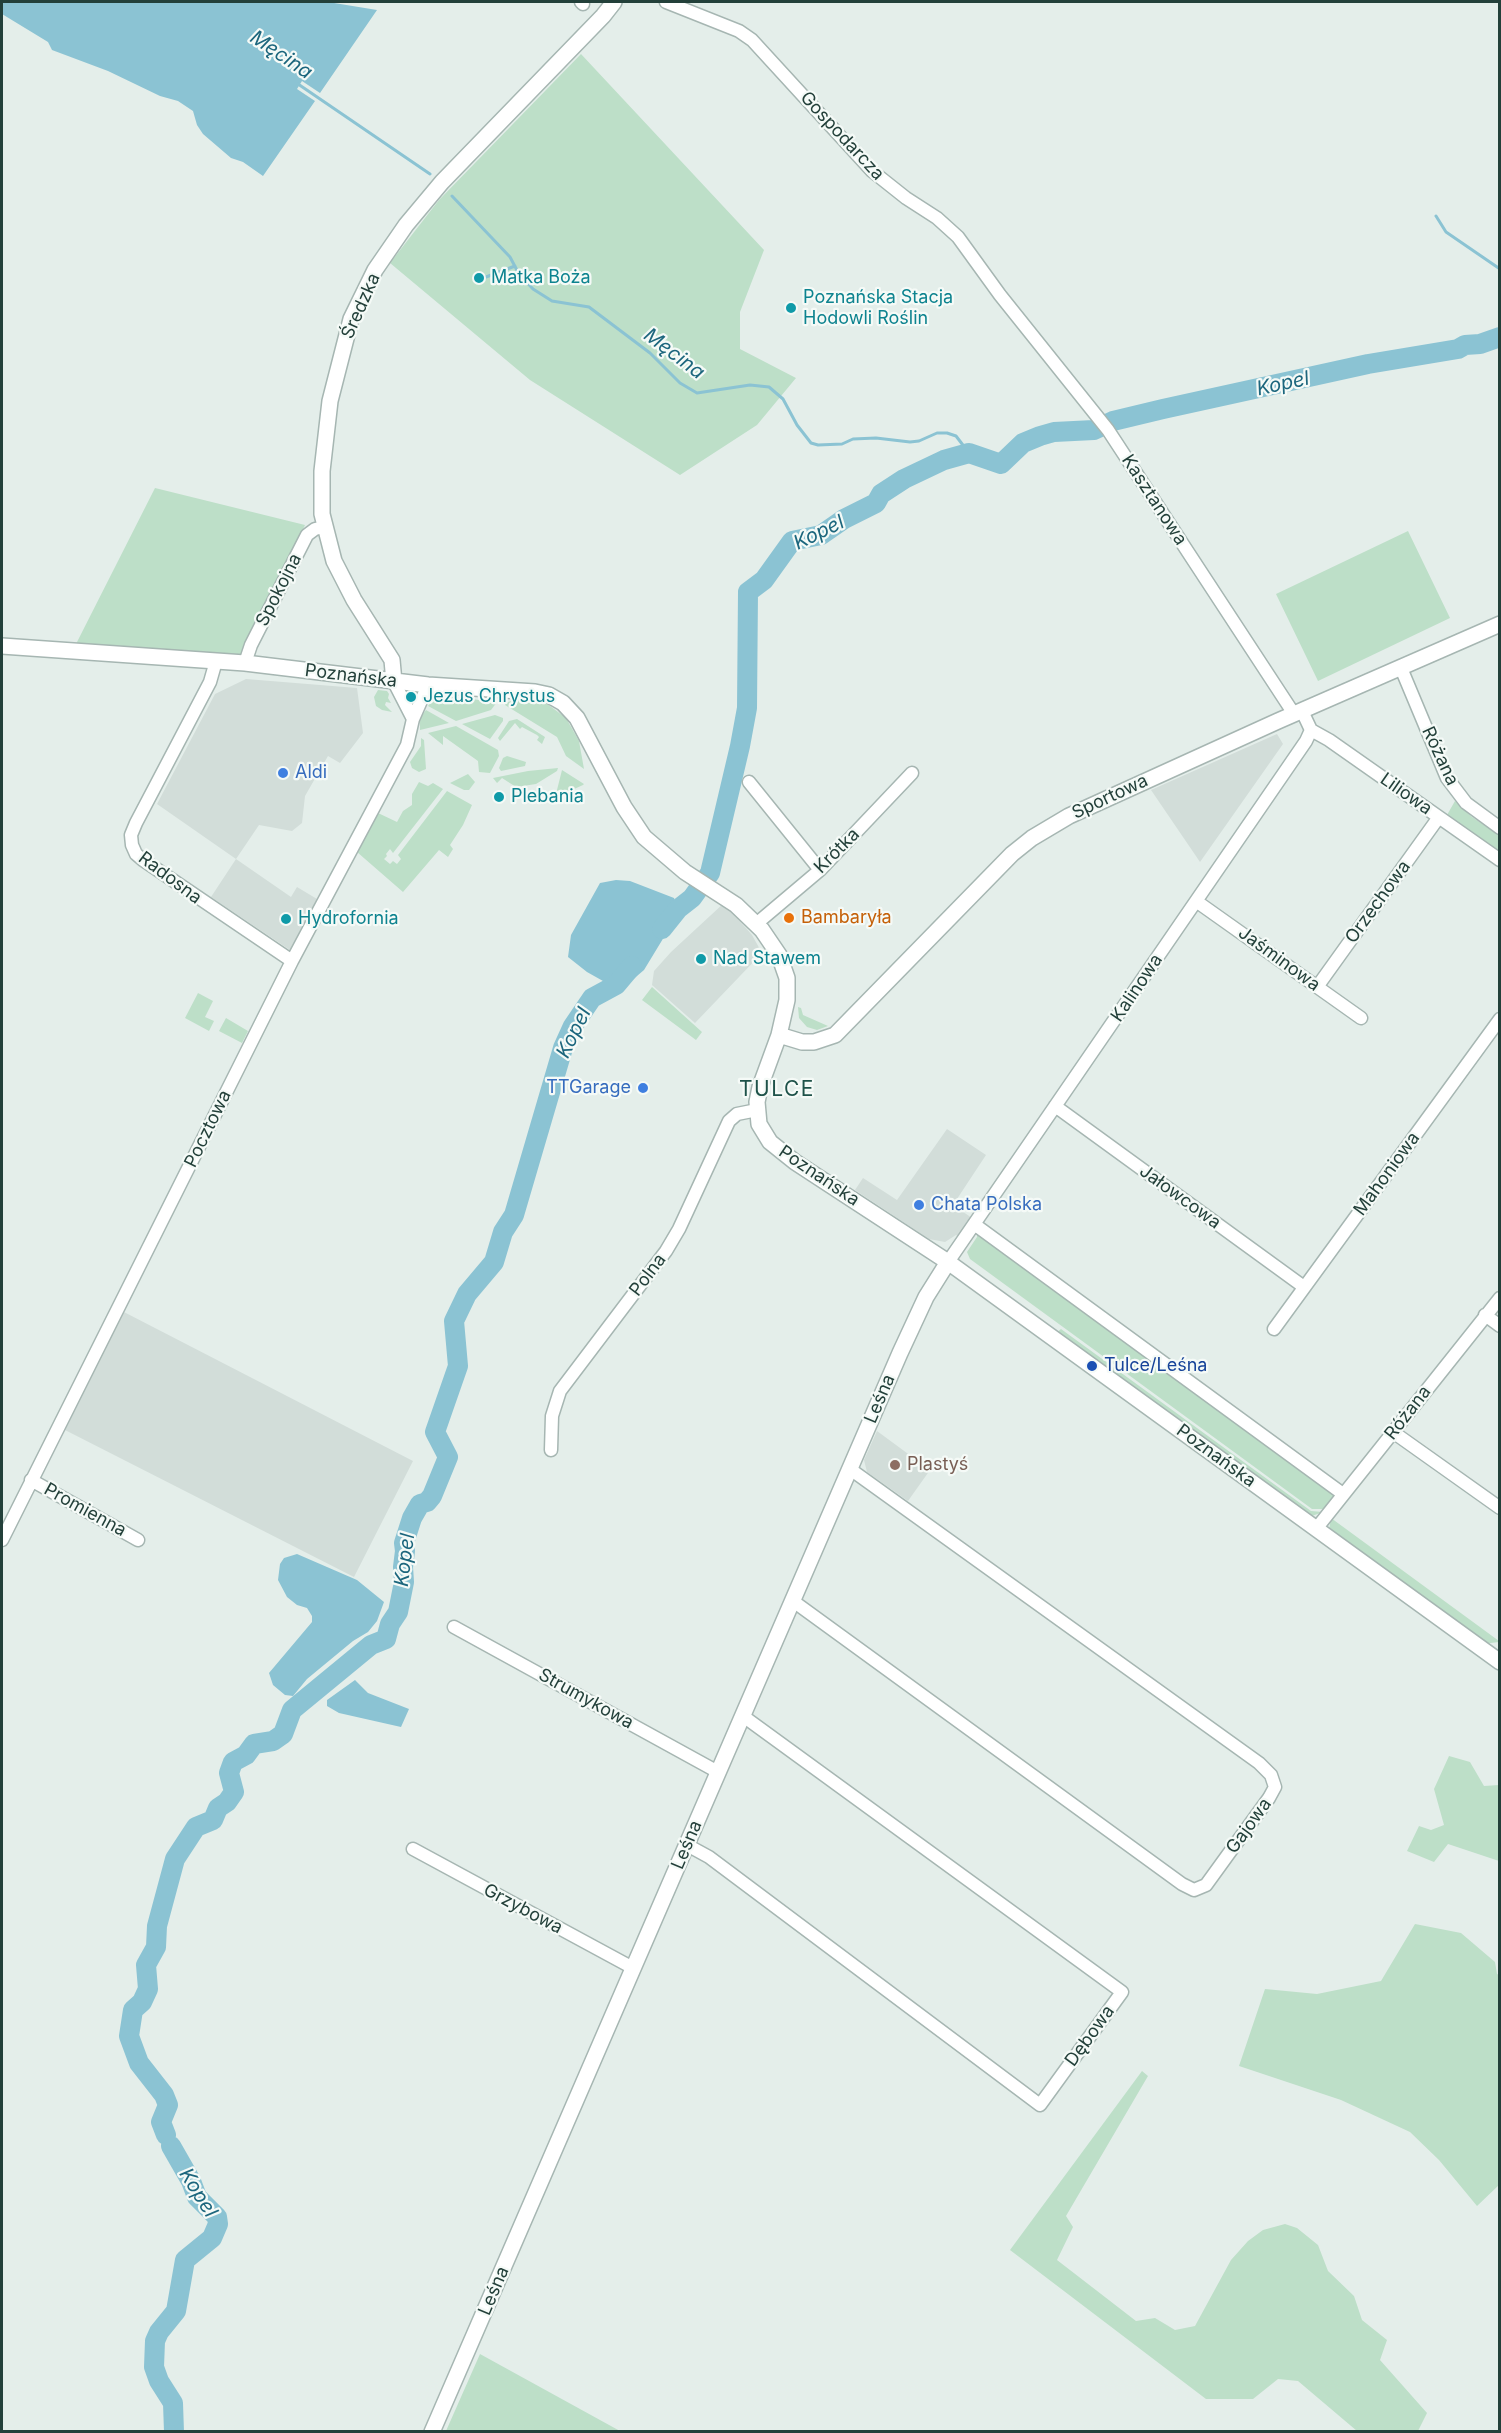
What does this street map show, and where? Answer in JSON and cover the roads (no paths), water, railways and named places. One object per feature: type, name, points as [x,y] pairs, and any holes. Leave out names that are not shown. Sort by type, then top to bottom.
[{"type":"street","name":"Średzka","points":[[394,682],[392,660],[342,578],[330,550],[324,527],[321,489],[330,401],[351,319],[372,276],[406,225],[442,182],[614,2]]},
{"type":"street","name":"Gospodarcza","points":[[666,2],[739,31],[752,40],[872,171],[906,198],[937,218],[958,237],[1000,295]]},
{"type":"street","name":"Kasztanowa","points":[[1000,295],[1108,430],[1298,712]]},
{"type":"street","name":"Spokojna","points":[[245,663],[251,645],[307,536],[315,529],[324,527]]},
{"type":"street","name":"Sportowa","points":[[779,1035],[802,1042],[814,1042],[835,1035],[981,884],[1032,838],[1069,816],[1298,712],[1500,624]]},
{"type":"street","name":"Poznańska","points":[[2,646],[245,663],[428,686],[535,692],[549,695],[563,703],[577,718],[624,807],[644,837],[668,859],[736,905],[776,948],[785,969],[787,1000],[779,1035],[760,1087],[756,1110],[762,1131],[770,1142],[781,1152],[948,1262],[1499,1660]]},
{"type":"street","name":"Radosna","points":[[216,661],[210,682],[136,823],[131,835],[132,845],[136,854],[143,861],[292,961]]},
{"type":"street","name":"Różana","points":[[1401,668],[1447,778],[1466,803],[1500,828]]},
{"type":"street","points":[[394,682],[413,719]]},
{"type":"street","name":"Pocztowa","points":[[2,1540],[292,961],[407,745],[413,719],[428,686]]},
{"type":"street","points":[[1298,712],[1311,730]]},
{"type":"street","name":"Liliowa","points":[[1311,730],[1329,740],[1500,860]]},
{"type":"street","name":"Kalinowa","points":[[948,1262],[1311,730]]},
{"type":"street","name":"Krótka","points":[[756,924],[820,870],[912,773]]},
{"type":"street","points":[[749,782],[820,870]]},
{"type":"street","name":"Orzechowa","points":[[1317,987],[1439,818]]},
{"type":"street","name":"Jaśminowa","points":[[1196,901],[1361,1018]]},
{"type":"street","name":"Mahoniowa","points":[[1274,1329],[1500,1019]]},
{"type":"street","name":"Jałowcowa","points":[[1055,1106],[1304,1287]]},
{"type":"street","name":"Polna","points":[[551,1450],[552,1416],[560,1391],[666,1251],[679,1229],[729,1121],[737,1114],[756,1110]]},
{"type":"street","points":[[974,1224],[1343,1494]]},
{"type":"street","name":"Leśna","points":[[432,2432],[850,1469],[926,1297],[948,1262]]},
{"type":"street","name":"Różana","points":[[1316,1529],[1500,1298]]},
{"type":"street","points":[[1485,1315],[1500,1326]]},
{"type":"street","points":[[1393,1432],[1500,1508]]},
{"type":"street","name":"Gajowa","points":[[793,1601],[1182,1884],[1194,1890],[1206,1885],[1275,1787],[1270,1775],[1259,1763],[850,1469]]},
{"type":"street","name":"Promienna","points":[[31,1480],[138,1540]]},
{"type":"street","name":"Strumykowa","points":[[454,1627],[718,1772]]},
{"type":"street","name":"Dębowa","points":[[687,1845],[709,1857],[1040,2105],[1122,1992],[743,1716]]},
{"type":"street","name":"Grzybowa","points":[[414,1849],[633,1968]]},
{"type":"water","points":[[2,2],[328,2],[377,10],[320,93],[302,81],[297,89],[315,101],[263,176],[243,162],[231,158],[203,134],[197,125],[193,111],[178,101],[160,96],[108,71],[52,50],[48,42],[2,14]]},
{"type":"water","points":[[616,880],[630,881],[674,898],[678,909],[678,914],[644,970],[624,987],[603,981],[568,957],[571,935],[600,883]]},
{"type":"water","points":[[297,1554],[357,1580],[384,1602],[377,1621],[368,1632],[353,1641],[307,1679],[293,1696],[285,1695],[273,1685],[269,1673],[312,1622],[312,1616],[307,1608],[297,1605],[287,1597],[278,1580],[280,1564],[284,1558]]},
{"type":"water","points":[[355,1680],[368,1693],[409,1709],[401,1727],[339,1713],[327,1706],[327,1700]]},
{"type":"waterway","name":"Męcina","points":[[298,84],[430,174]]},
{"type":"waterway","name":"Męcina","points":[[452,196],[510,257],[519,274],[533,289],[552,301],[589,307],[650,353],[680,383],[697,393],[750,385],[769,387],[783,399],[797,425],[811,443],[818,445],[842,444],[853,439],[876,438],[910,442],[919,441],[937,433],[947,433],[956,436],[969,453]]},
{"type":"waterway","points":[[1436,216],[1446,232],[1500,269]]},
{"type":"waterway","points":[[486,277],[515,266]]},
{"type":"waterway","name":"Kopel","points":[[662,929],[678,909],[692,898],[710,873],[747,708],[748,592],[764,580],[792,541],[821,535],[844,519],[876,503],[881,494],[904,479],[944,460],[969,453],[1001,464],[1023,443],[1054,432],[1094,430],[1113,421],[1163,409],[1368,364],[1458,349],[1465,345],[1480,344],[1500,337]]},
{"type":"waterway","name":"Kopel","points":[[166,2135],[161,2122],[168,2105],[164,2095],[139,2063],[129,2036],[133,2010],[142,2002],[148,1989],[146,1965],[156,1947],[157,1926],[175,1859],[196,1827],[213,1820],[218,1808],[227,1802],[234,1792],[229,1773],[233,1762],[246,1755],[254,1744],[273,1741],[283,1734],[292,1710],[371,1645],[386,1639],[390,1624],[398,1612],[404,1582],[404,1543],[412,1518],[420,1504],[427,1502],[432,1496],[448,1457],[435,1432],[458,1366],[454,1321],[467,1294],[494,1262],[503,1232],[514,1215],[563,1048],[573,1026],[592,998],[616,985],[632,966]]},
{"type":"waterway","name":"Kopel","points":[[171,2146],[191,2181],[197,2197],[217,2217],[218,2224],[212,2238],[185,2260],[176,2311],[159,2332],[155,2341],[154,2367],[159,2381],[173,2403],[174,2432]]},
{"type":"place","name":"Matka Boża","points":[[479,278]]},
{"type":"place","name":"Poznańska Stacja Hodowli Roślin","points":[[791,308]]},
{"type":"place","name":"Jezus Chrystus","points":[[411,697]]},
{"type":"place","name":"Aldi","points":[[283,773]]},
{"type":"place","name":"Plebania","points":[[499,797]]},
{"type":"place","name":"Bambaryła","points":[[789,918]]},
{"type":"place","name":"Hydrofornia","points":[[286,919]]},
{"type":"place","name":"Nad Stawem","points":[[701,959]]},
{"type":"place","name":"TTGarage","points":[[643,1088]]},
{"type":"place","name":"Chata Polska","points":[[919,1205]]},
{"type":"place","name":"Tulce/Leśna","points":[[1092,1366]]},
{"type":"place","name":"Plastyś","points":[[895,1465]]},
{"type":"district","name":"TULCE","points":[[777,1090]]}]
